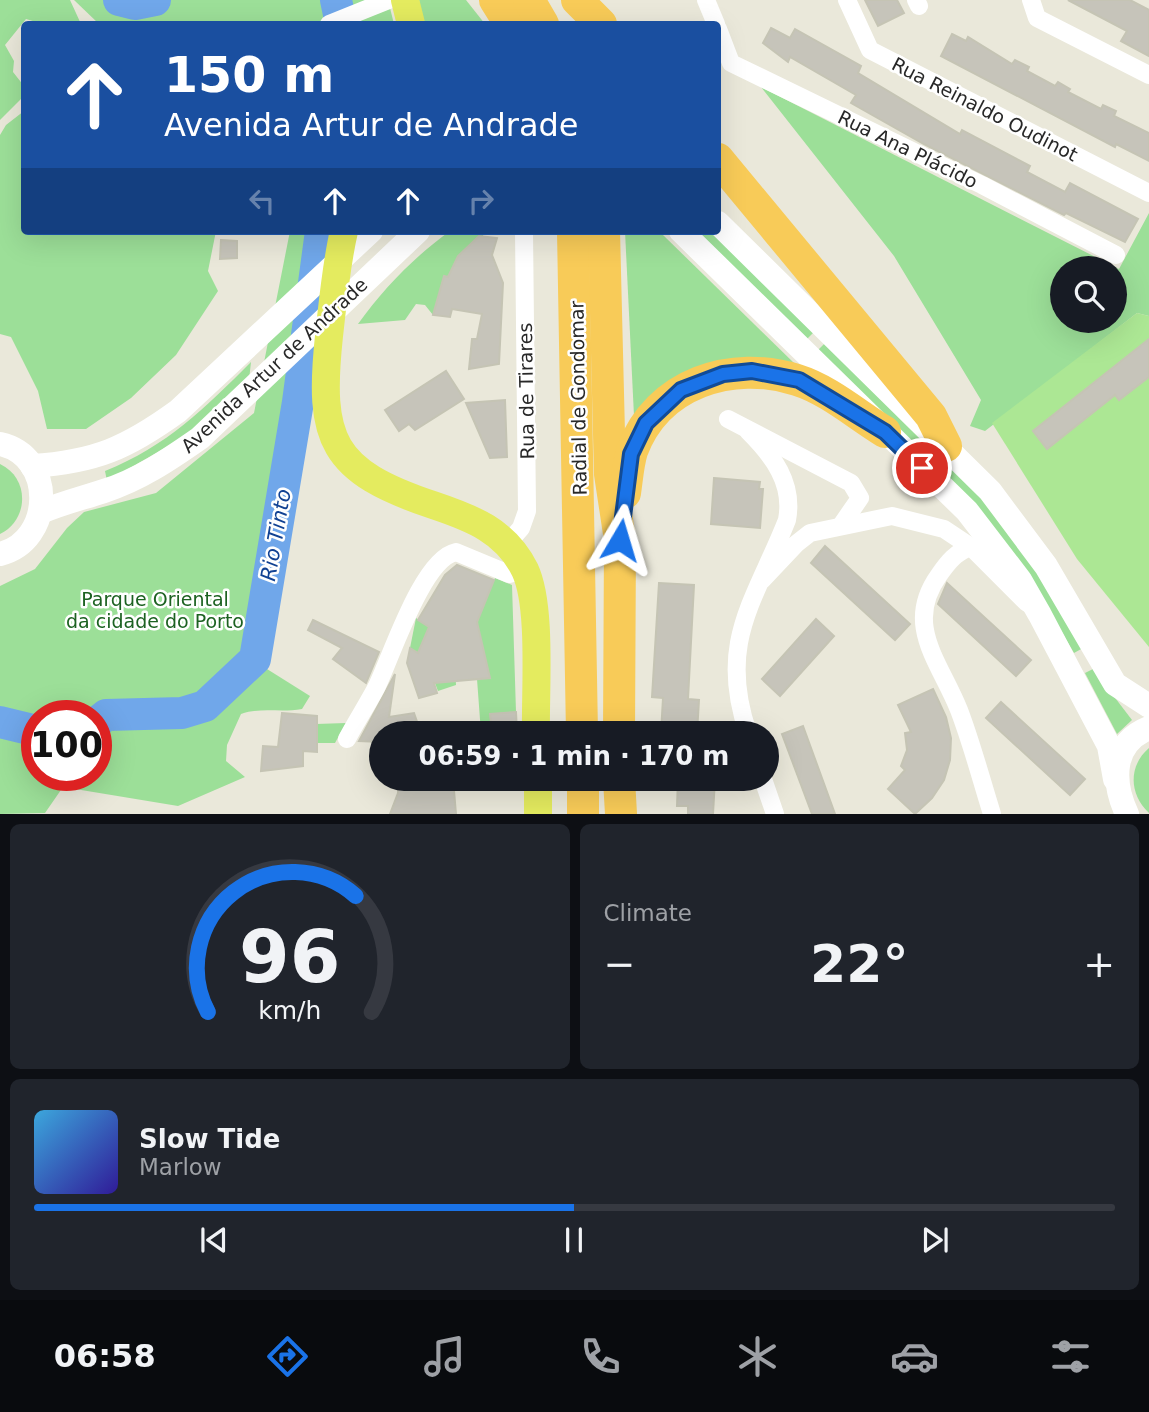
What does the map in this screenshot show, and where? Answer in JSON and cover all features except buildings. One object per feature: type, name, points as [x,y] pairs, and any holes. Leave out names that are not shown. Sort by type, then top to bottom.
[{"type":"highway","points":[[495,0],[508,21]]},
{"type":"highway","points":[[528,0],[541,21]]},
{"type":"highway","points":[[577,0],[598,21]]},
{"type":"highway","points":[[721,163],[931,416],[946,446]]},
{"type":"highway","name":"Radial de Gondomar","points":[[606,241],[610,474],[620,540],[619,721]]},
{"type":"highway","name":"Radial de Gondomar","points":[[574,243],[582,721]]},
{"type":"highway","points":[[620,540],[631,454],[637,439],[646,423],[670,400],[702,380],[723,374],[752,371],[799,380],[885,432]]},
{"type":"highway","points":[[583,791],[583,814]]},
{"type":"highway","points":[[620,791],[621,814]]},
{"type":"main road","points":[[405,0],[410,21]]},
{"type":"main road","points":[[721,226],[990,491],[1046,566],[1115,684],[1149,706]]},
{"type":"main road","points":[[343,235],[324,387],[332,431],[342,452],[372,481],[392,492],[474,519],[507,544],[525,570],[533,591],[536,721]]},
{"type":"main road","name":"Avenida Artur de Andrade","points":[[32,466],[94,458],[144,436],[178,411],[367,235]]},
{"type":"main road","name":"Avenida Artur de Andrade","points":[[41,512],[75,498],[104,491],[161,466],[200,438],[414,235]]},
{"type":"main road","points":[[685,235],[967,511],[1020,580],[1108,746],[1116,792],[1126,814]]},
{"type":"main road","points":[[0,444],[20,453],[32,466],[43,496],[41,512],[34,529],[23,543],[0,554]]},
{"type":"main road","points":[[1115,779],[1119,760],[1129,743],[1149,728]]},
{"type":"main road","points":[[538,791],[538,814]]},
{"type":"street","points":[[339,21],[361,14],[389,0]]},
{"type":"street","name":"Rua Ana Plácido","points":[[706,0],[715,21]]},
{"type":"street","name":"Rua Reinaldo Oudinot","points":[[847,0],[870,50],[1149,193]]},
{"type":"street","points":[[1031,0],[1037,18],[1149,75]]},
{"type":"street","name":"Rua Ana Plácido","points":[[721,37],[731,62],[982,185],[1116,255]]},
{"type":"street","name":"Rua de Tirares","points":[[507,544],[521,528],[527,511],[524,235]]},
{"type":"street","points":[[728,419],[851,483],[860,499],[842,524]]},
{"type":"street","points":[[744,721],[739,707],[736,668],[738,636],[787,520],[789,506],[783,476],[748,431]]},
{"type":"street","points":[[762,580],[803,537],[842,524],[892,516],[944,528],[971,547],[1040,615]]},
{"type":"street","points":[[971,547],[958,551],[940,573],[928,592],[922,614],[934,658],[958,709],[992,814]]},
{"type":"street","points":[[347,740],[375,690],[389,647],[412,603],[435,568],[451,553],[456,552],[509,574],[525,570]]},
{"type":"street","points":[[767,791],[775,814]]},
{"type":"green space","points":[[0,0],[70,0],[80,21],[26,19],[21,21],[21,25],[5,45],[14,61],[13,72],[21,82],[21,99],[0,120]]},
{"type":"green space","points":[[74,0],[388,0],[393,21],[96,21]]},
{"type":"green space","points":[[419,0],[466,0],[483,21],[422,21]]},
{"type":"green space","points":[[761,87],[1093,256],[1050,256],[1050,333],[1111,333],[985,431],[970,426],[981,400],[894,256]]},
{"type":"green space","points":[[21,113],[21,235],[215,235],[208,271],[218,291],[176,355],[131,398],[86,429],[47,429],[38,391],[11,337],[0,334],[0,135],[6,125]]},
{"type":"green space","points":[[1149,213],[1149,316],[1137,313],[1127,321],[1126,256]]},
{"type":"green space","name":"Parque Oriental da cidade do Porto","points":[[289,235],[339,235],[305,385],[259,664],[310,696],[302,709],[241,714],[227,745],[226,761],[245,777],[178,806],[87,791],[112,791],[112,700],[21,700],[21,791],[60,791],[45,813],[0,814],[0,586],[35,569],[67,528],[84,512],[156,493],[254,413]]},
{"type":"green space","points":[[445,235],[483,235],[458,256],[448,277],[444,276],[433,315],[425,305],[416,304],[405,320],[358,324],[378,298],[424,251]]},
{"type":"green space","points":[[625,235],[663,235],[796,365],[634,416]]},
{"type":"green space","points":[[698,235],[716,235],[815,331],[806,340]]},
{"type":"green space","points":[[1137,313],[1149,316],[1149,647],[1077,559],[992,423],[1111,333],[1127,333],[1127,321]]},
{"type":"green space","points":[[825,343],[972,486],[1046,583],[1083,648],[1074,653],[1034,584],[818,350]]},
{"type":"green space","points":[[251,362],[249,380],[200,428],[107,481],[105,471],[147,450],[184,425]]},
{"type":"green space","points":[[0,464],[10,470],[17,479],[22,499],[16,519],[10,528],[0,534]]},
{"type":"green space","points":[[495,578],[512,585],[516,712],[490,714],[491,721],[480,721],[477,679],[490,677],[477,622]]},
{"type":"green space","points":[[416,618],[433,631],[445,646],[453,664],[456,685],[438,691],[425,657],[410,648]]},
{"type":"green space","points":[[1093,669],[1132,720],[1117,734],[1085,673]]},
{"type":"green space","points":[[346,723],[335,743],[316,743],[316,724]]},
{"type":"green space","points":[[1149,748],[1149,813],[1135,789],[1134,771]]},
{"type":"waterway","name":"Rio Tinto","points":[[119,0],[135,4],[155,0]]},
{"type":"waterway","name":"Rio Tinto","points":[[336,0],[340,21]]},
{"type":"waterway","name":"Rio Tinto","points":[[112,715],[182,713],[205,706],[255,659],[298,402],[320,235]]},
{"type":"waterway","name":"Rio Tinto","points":[[0,722],[21,727]]},
{"type":"route","points":[[620,540],[631,454],[646,423],[681,390],[723,374],[752,371],[799,380],[823,392],[885,432],[922,468]]}]
